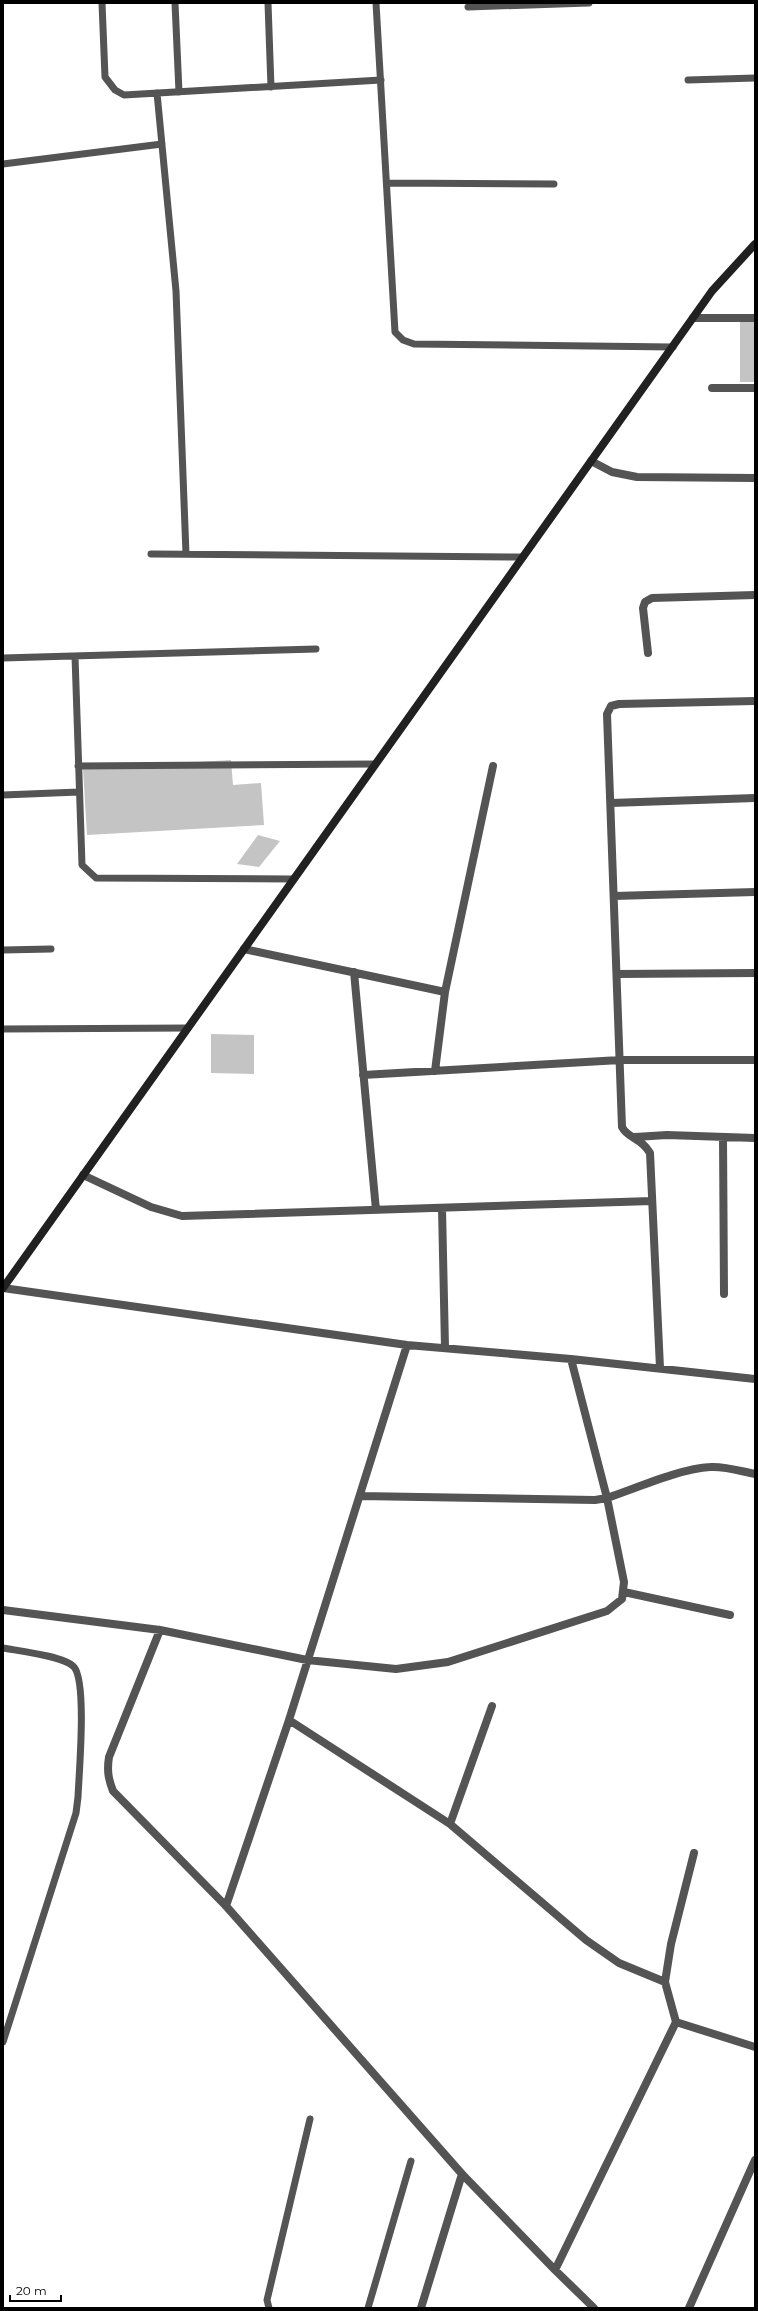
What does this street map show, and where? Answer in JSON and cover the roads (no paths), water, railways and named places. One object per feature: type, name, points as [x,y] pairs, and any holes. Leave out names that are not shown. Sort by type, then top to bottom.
[{"type":"street","points":[[755,244],[712,291],[3,1288],[407,1344],[571,1359],[755,1379]]},
{"type":"street","points":[[693,318],[755,318]]},
{"type":"street","points":[[712,388],[755,388]]},
{"type":"street","points":[[591,461],[612,472],[637,477],[755,478]]},
{"type":"street","points":[[648,653],[643,608],[645,602],[652,598],[755,596]]},
{"type":"street","points":[[660,1368],[650,1153],[645,1143],[626,1134],[622,1127],[607,714],[611,706],[626,703],[755,700]]},
{"type":"street","points":[[435,1071],[445,992],[493,766]]},
{"type":"street","points":[[611,803],[755,798]]},
{"type":"street","points":[[614,896],[755,892]]},
{"type":"street","points":[[244,949],[445,992]]},
{"type":"street","points":[[354,972],[376,1210]]},
{"type":"street","points":[[616,974],[755,973]]},
{"type":"street","points":[[363,1075],[620,1060],[755,1060]]},
{"type":"street","points":[[635,1138],[667,1135],[755,1138]]},
{"type":"street","points":[[723,1137],[724,1294]]},
{"type":"street","points":[[83,1176],[151,1207],[182,1216],[652,1201]]},
{"type":"street","points":[[442,1208],[445,1347]]},
{"type":"street","points":[[226,1906],[289,1720],[407,1344]]},
{"type":"street","points":[[3,1610],[160,1630],[307,1660],[396,1669],[448,1662],[606,1611],[622,1599],[624,1582],[607,1498],[571,1359]]},
{"type":"street","points":[[360,1496],[582,1500],[607,1498],[693,1470],[709,1467],[722,1467],[755,1474]]},
{"type":"street","points":[[624,1592],[730,1615]]},
{"type":"street","points":[[160,1630],[109,1757],[107,1771],[112,1791],[226,1906],[462,2174],[594,2308]]},
{"type":"street","points":[[450,1824],[492,1706]]},
{"type":"street","points":[[289,1720],[450,1824],[586,1940],[618,1963],[665,1982]]},
{"type":"street","points":[[555,2270],[676,2022],[665,1982],[672,1944],[694,1853]]},
{"type":"street","points":[[676,2022],[755,2047]]},
{"type":"street","points":[[690,2308],[755,2160]]},
{"type":"street","points":[[421,2308],[462,2174]]},
{"type":"lane","points":[[102,3],[105,77],[108,83],[115,90],[124,95],[381,80]]},
{"type":"lane","points":[[175,3],[178,92]]},
{"type":"lane","points":[[268,3],[271,87]]},
{"type":"lane","points":[[376,3],[396,332],[403,340],[414,344],[673,347]]},
{"type":"lane","points":[[468,7],[590,3]]},
{"type":"lane","points":[[688,80],[755,78]]},
{"type":"lane","points":[[157,93],[176,291],[186,554]]},
{"type":"lane","points":[[3,164],[162,144]]},
{"type":"lane","points":[[387,183],[554,184]]},
{"type":"lane","points":[[151,554],[523,557]]},
{"type":"lane","points":[[3,658],[316,648]]},
{"type":"lane","points":[[75,656],[82,865],[96,878],[293,879]]},
{"type":"lane","points":[[78,766],[375,764]]},
{"type":"lane","points":[[3,795],[79,792]]},
{"type":"lane","points":[[3,950],[52,949]]},
{"type":"lane","points":[[3,1029],[188,1028]]},
{"type":"lane","points":[[3,1648],[63,1660],[73,1666],[81,1686],[78,1797],[76,1814],[3,2042]]},
{"type":"lane","points":[[269,2308],[267,2300],[310,2119]]},
{"type":"lane","points":[[368,2308],[411,2161]]}]
